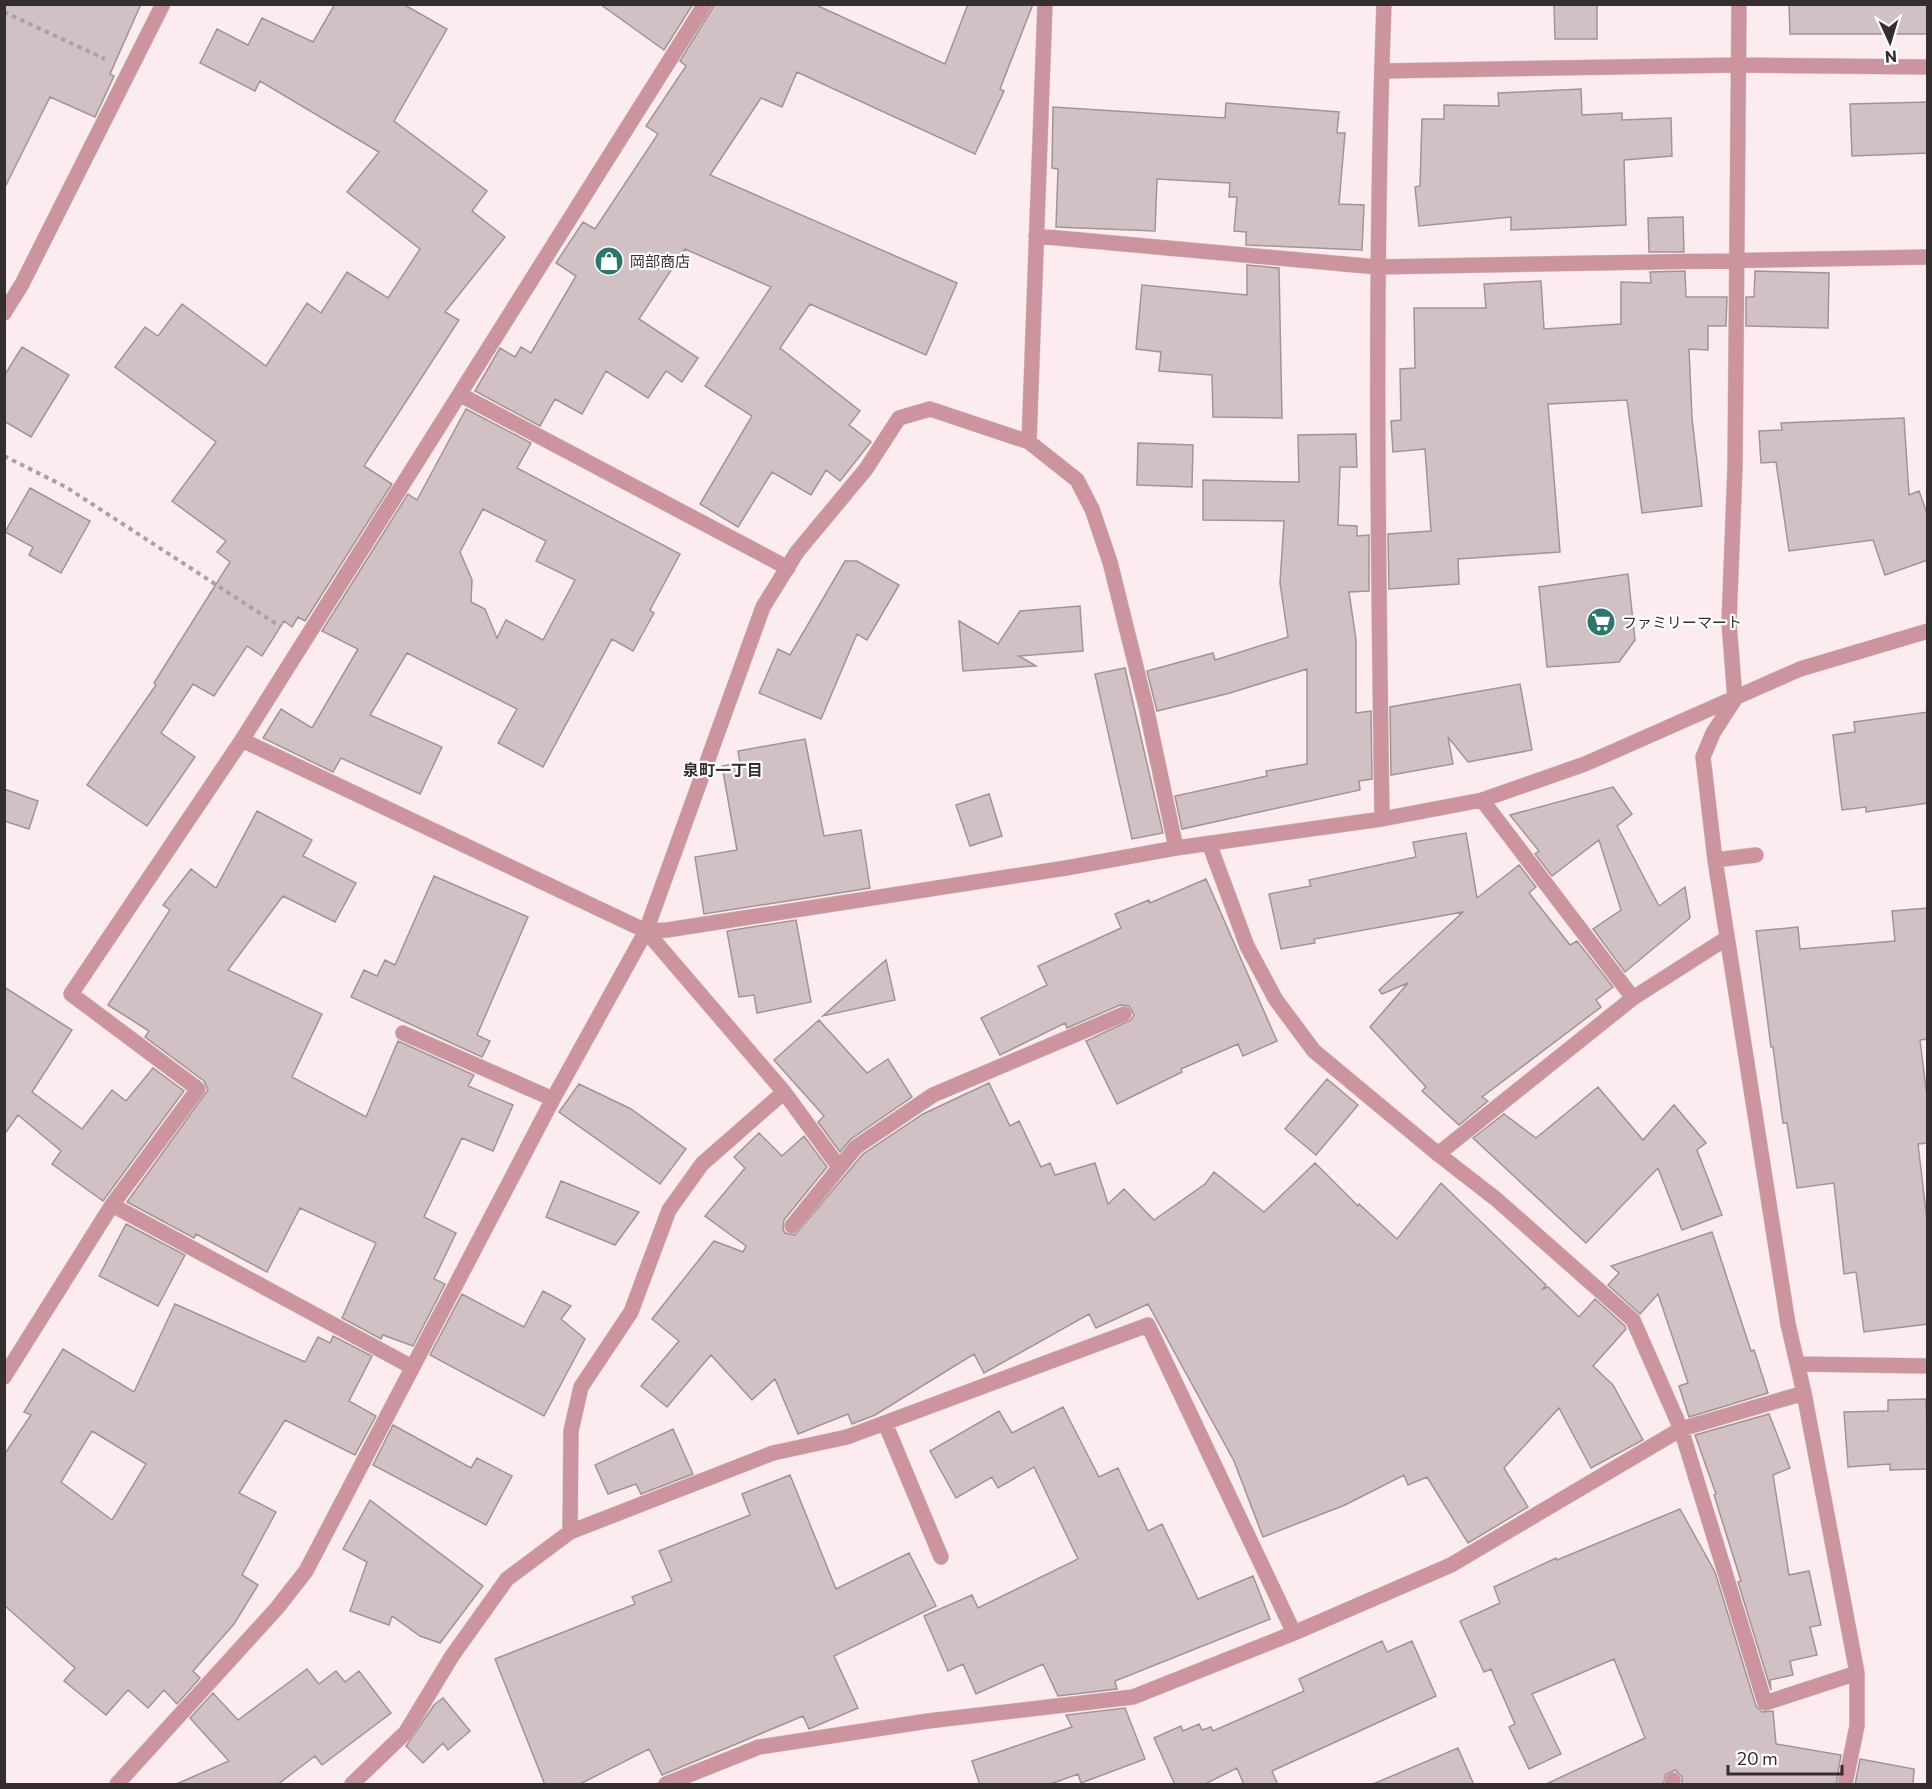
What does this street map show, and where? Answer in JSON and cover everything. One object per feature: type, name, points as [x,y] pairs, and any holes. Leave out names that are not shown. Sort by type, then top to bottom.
[{"type":"street","points":[[4,313],[22,284],[164,4]]},
{"type":"street","points":[[4,1377],[111,1204],[198,1089],[71,994],[305,642],[705,4]]},
{"type":"street","points":[[1029,442],[1045,4]]},
{"type":"street","points":[[1382,819],[1377,267],[1384,4]]},
{"type":"street","points":[[1739,4],[1735,467],[1729,623],[1735,699],[1713,733],[1703,757],[1715,860],[1788,1324],[1804,1393],[1857,1673],[1857,1726],[1845,1785]]},
{"type":"street","points":[[1382,71],[1738,64],[1928,67]]},
{"type":"street","points":[[1036,236],[1377,267],[1928,256]]},
{"type":"street","points":[[461,395],[788,568]]},
{"type":"street","points":[[117,1785],[277,1608],[306,1571],[553,1099],[646,931],[763,607],[797,552],[866,469],[899,418],[930,409],[1029,442],[1077,480],[1092,509],[1110,562],[1176,848]]},
{"type":"street","points":[[646,931],[667,930],[1066,868],[1176,848],[1382,819],[1482,800],[1585,764],[1800,669],[1928,631]]},
{"type":"street","points":[[242,740],[646,931],[784,1092],[839,1167]]},
{"type":"street","points":[[1482,800],[1633,998]]},
{"type":"street","points":[[1209,843],[1247,946],[1282,1009],[1314,1051],[1496,1199],[1633,1320],[1681,1429],[1765,1703],[1857,1673]]},
{"type":"street","points":[[1715,860],[1756,855]]},
{"type":"street","points":[[1438,1154],[1633,998],[1727,938]]},
{"type":"street","points":[[792,1226],[856,1147],[933,1095],[1124,1014]]},
{"type":"street","points":[[403,1034],[553,1099]]},
{"type":"street","points":[[570,1532],[571,1431],[581,1387],[631,1312],[669,1210],[702,1164],[784,1092]]},
{"type":"street","points":[[111,1204],[412,1367]]},
{"type":"street","points":[[352,1785],[406,1732],[452,1656],[507,1579],[570,1532],[773,1453],[847,1437],[1148,1325],[1294,1633]]},
{"type":"street","points":[[1798,1365],[1928,1366]]},
{"type":"street","points":[[666,1785],[759,1747],[928,1721],[1133,1697],[1294,1633],[1451,1565],[1681,1429],[1804,1393]]},
{"type":"street","points":[[885,1423],[941,1557]]},
{"type":"path","points":[[4,12],[130,71]]},
{"type":"path","points":[[4,456],[66,487],[305,642]]},
{"type":"building","points":[[4,4],[141,4],[110,74],[114,76],[95,117],[50,97],[4,189]]},
{"type":"building","points":[[335,4],[403,4],[447,29],[394,121],[487,191],[472,211],[505,237],[445,312],[459,320],[364,466],[392,484],[305,621],[298,617],[292,627],[284,621],[262,656],[247,646],[214,696],[193,684],[161,733],[195,757],[147,826],[87,785],[156,685],[154,683],[230,562],[217,552],[226,541],[172,501],[216,442],[115,367],[145,327],[158,336],[182,304],[266,366],[307,303],[321,313],[347,272],[388,298],[420,249],[347,192],[379,152],[260,81],[255,91],[200,63],[217,29],[248,45],[262,18],[313,42]]},
{"type":"building","points":[[600,4],[693,4],[664,50]]},
{"type":"building","points":[[715,4],[814,4],[945,64],[968,4],[1033,4],[1000,89],[1004,91],[975,154],[797,72],[782,107],[761,98],[710,175],[957,283],[926,355],[810,304],[780,348],[860,411],[849,425],[871,442],[840,481],[826,470],[811,495],[772,472],[738,527],[700,504],[752,416],[705,386],[771,287],[685,249],[639,319],[698,358],[682,382],[666,371],[648,398],[606,371],[582,414],[555,399],[540,426],[475,391],[500,348],[515,357],[521,347],[531,353],[576,276],[556,263],[583,222],[595,229],[658,134],[646,126],[686,66],[680,61]]},
{"type":"building","points":[[1554,4],[1597,4],[1597,39],[1555,39]]},
{"type":"building","points":[[1789,4],[1928,4],[1928,34],[1790,34]]},
{"type":"building","points":[[1581,89],[1582,115],[1622,113],[1622,120],[1671,118],[1672,156],[1624,160],[1626,225],[1511,230],[1511,217],[1419,226],[1415,187],[1420,186],[1422,119],[1444,119],[1444,105],[1499,106],[1498,93]]},
{"type":"building","points":[[1928,102],[1928,153],[1852,156],[1850,104]]},
{"type":"building","points":[[1226,103],[1339,112],[1337,133],[1345,133],[1339,204],[1364,205],[1362,250],[1246,245],[1246,232],[1234,231],[1237,197],[1229,197],[1230,183],[1157,179],[1155,231],[1056,227],[1058,169],[1052,168],[1053,107],[1225,118]]},
{"type":"building","points":[[1683,217],[1684,252],[1649,252],[1648,218]]},
{"type":"building","points":[[1247,265],[1279,268],[1282,418],[1213,417],[1212,375],[1159,371],[1161,352],[1136,349],[1142,285],[1247,295]]},
{"type":"building","points":[[1685,271],[1686,297],[1727,297],[1726,326],[1708,326],[1708,350],[1689,349],[1692,418],[1702,506],[1642,513],[1627,400],[1548,404],[1560,552],[1458,559],[1459,584],[1389,589],[1388,534],[1431,531],[1425,449],[1393,452],[1391,421],[1401,420],[1400,369],[1415,368],[1414,308],[1486,308],[1484,284],[1541,281],[1544,329],[1621,324],[1621,282],[1651,283],[1650,272]]},
{"type":"building","points":[[1755,271],[1829,273],[1828,328],[1746,326],[1746,297],[1754,297]]},
{"type":"building","points":[[22,347],[69,375],[31,437],[4,421],[4,376]]},
{"type":"building","points":[[466,409],[531,443],[517,468],[680,554],[650,610],[654,613],[633,651],[612,639],[543,767],[498,743],[517,709],[407,653],[370,715],[442,747],[420,794],[341,758],[333,772],[263,738],[281,709],[312,728],[358,649],[322,631],[408,494],[417,500]],"holes":[[[483,509],[546,541],[536,561],[575,580],[543,640],[506,620],[497,638],[485,609],[471,602],[472,580],[460,552]]]},
{"type":"building","points":[[1904,418],[1909,495],[1919,491],[1928,516],[1928,560],[1885,575],[1873,540],[1789,551],[1776,462],[1761,463],[1759,431],[1782,430],[1781,423]]},
{"type":"building","points":[[1356,434],[1357,467],[1340,467],[1338,525],[1357,526],[1357,536],[1369,535],[1369,591],[1349,592],[1356,640],[1356,713],[1371,711],[1372,779],[1359,781],[1360,790],[1182,829],[1175,796],[1267,776],[1266,771],[1307,764],[1307,669],[1230,693],[1157,711],[1147,671],[1213,653],[1215,660],[1288,637],[1280,583],[1284,521],[1203,520],[1203,480],[1299,482],[1298,435]]},
{"type":"building","points":[[1138,443],[1193,445],[1192,487],[1137,485]]},
{"type":"building","points":[[30,488],[90,521],[61,573],[29,555],[33,547],[5,532]]},
{"type":"building","points":[[845,561],[857,561],[899,585],[867,640],[857,634],[821,719],[759,693],[778,649],[790,655]]},
{"type":"building","points":[[1628,574],[1635,640],[1619,662],[1547,667],[1539,587]]},
{"type":"building","points":[[1080,606],[1083,651],[1019,656],[1036,666],[963,671],[959,621],[998,644],[1020,611]]},
{"type":"building","points":[[1125,668],[1163,833],[1132,839],[1095,674]]},
{"type":"building","points":[[1520,684],[1532,750],[1468,762],[1448,737],[1453,764],[1391,775],[1390,707]]},
{"type":"building","points":[[1928,712],[1928,803],[1866,812],[1866,807],[1842,810],[1833,735],[1855,732],[1854,722]]},
{"type":"building","points":[[805,739],[824,836],[861,830],[870,888],[704,914],[695,857],[737,850],[722,766],[740,763],[738,751]]},
{"type":"building","points":[[1613,787],[1632,814],[1617,826],[1659,906],[1685,887],[1690,918],[1625,972],[1593,929],[1621,910],[1599,840],[1552,876],[1535,854],[1539,851],[1510,815]]},
{"type":"building","points":[[4,789],[38,801],[29,829],[4,821]]},
{"type":"building","points":[[989,794],[1002,836],[970,846],[956,805]]},
{"type":"building","points":[[257,811],[312,840],[303,856],[356,883],[335,922],[283,896],[228,970],[322,1014],[292,1077],[366,1117],[398,1041],[474,1075],[468,1086],[513,1105],[493,1151],[462,1138],[424,1217],[456,1233],[434,1279],[445,1284],[413,1346],[383,1335],[381,1339],[342,1318],[376,1243],[300,1208],[267,1272],[196,1234],[194,1238],[127,1202],[208,1090],[204,1081],[145,1037],[149,1031],[108,1005],[170,910],[163,905],[191,869],[216,888]]},
{"type":"building","points":[[1466,833],[1477,898],[1519,865],[1536,887],[1529,893],[1570,945],[1577,941],[1613,987],[1596,1000],[1601,1007],[1482,1097],[1488,1101],[1459,1125],[1422,1091],[1426,1087],[1370,1027],[1408,983],[1382,994],[1379,990],[1463,912],[1314,939],[1315,943],[1281,949],[1269,894],[1311,886],[1309,880],[1416,857],[1413,842]]},
{"type":"building","points":[[434,876],[528,917],[477,1035],[490,1041],[482,1057],[351,997],[364,970],[377,976],[385,960],[395,965]]},
{"type":"building","points":[[1206,879],[1277,1041],[1243,1056],[1238,1044],[1181,1069],[1182,1072],[1117,1104],[1086,1041],[1131,1020],[1134,1015],[1129,1006],[1120,1005],[1067,1028],[1065,1023],[1000,1055],[981,1018],[1047,985],[1038,966],[1121,928],[1115,914],[1149,900],[1150,903]]},
{"type":"building","points":[[1928,908],[1928,1039],[1920,1040],[1928,1105],[1928,1143],[1918,1144],[1928,1229],[1928,1324],[1864,1332],[1856,1272],[1844,1274],[1834,1183],[1797,1188],[1787,1123],[1783,1123],[1756,931],[1798,927],[1800,949],[1895,941],[1892,911]]},
{"type":"building","points":[[796,920],[811,1002],[757,1013],[754,995],[739,997],[727,931]]},
{"type":"building","points":[[886,960],[895,1000],[823,1016]]},
{"type":"building","points":[[4,987],[72,1030],[32,1092],[82,1129],[112,1090],[126,1101],[153,1068],[184,1091],[103,1201],[52,1164],[61,1151],[18,1115],[4,1135]]},
{"type":"building","points":[[819,1020],[867,1073],[888,1059],[912,1097],[851,1139],[840,1152],[818,1122],[824,1116],[774,1060]]},
{"type":"building","points":[[1327,1079],[1358,1105],[1316,1155],[1285,1129]]},
{"type":"building","points":[[989,1083],[1010,1126],[1019,1121],[1041,1167],[1050,1163],[1055,1175],[1095,1163],[1108,1204],[1124,1189],[1154,1220],[1205,1184],[1214,1172],[1264,1212],[1315,1163],[1358,1206],[1359,1204],[1397,1239],[1441,1183],[1546,1285],[1543,1289],[1548,1287],[1579,1317],[1595,1299],[1625,1326],[1626,1329],[1593,1366],[1613,1385],[1643,1440],[1591,1468],[1559,1408],[1504,1468],[1528,1507],[1468,1543],[1427,1477],[1408,1485],[1404,1475],[1345,1505],[1263,1537],[1234,1461],[1148,1304],[1096,1328],[1089,1314],[984,1373],[974,1354],[875,1415],[852,1424],[848,1414],[798,1434],[775,1379],[752,1400],[711,1355],[667,1407],[641,1386],[679,1341],[652,1319],[714,1241],[743,1252],[746,1246],[705,1216],[745,1168],[734,1157],[759,1133],[782,1156],[804,1136],[827,1167],[784,1220],[785,1233],[795,1235],[863,1154],[923,1114]]},
{"type":"building","points":[[579,1084],[631,1109],[686,1149],[660,1184],[559,1112]]},
{"type":"building","points":[[1598,1087],[1643,1140],[1674,1105],[1706,1143],[1697,1150],[1722,1215],[1682,1230],[1658,1168],[1586,1243],[1473,1138],[1504,1114],[1536,1138]]},
{"type":"building","points":[[561,1181],[639,1212],[615,1245],[546,1217]]},
{"type":"building","points":[[126,1224],[185,1255],[158,1306],[99,1276]]},
{"type":"building","points":[[1712,1232],[1751,1351],[1754,1350],[1768,1393],[1689,1417],[1679,1386],[1688,1383],[1658,1294],[1640,1314],[1608,1285],[1619,1273],[1611,1266]]},
{"type":"building","points":[[543,1291],[571,1306],[561,1319],[585,1339],[544,1416],[430,1355],[462,1294],[524,1327]]},
{"type":"building","points":[[175,1304],[305,1362],[318,1337],[330,1343],[333,1336],[372,1356],[349,1401],[376,1416],[355,1455],[285,1420],[239,1493],[276,1512],[242,1575],[258,1585],[234,1624],[193,1671],[200,1678],[177,1704],[164,1690],[148,1708],[128,1690],[106,1715],[64,1681],[75,1668],[4,1605],[4,1455],[31,1415],[24,1412],[63,1349],[134,1392]],"holes":[[[92,1431],[146,1464],[112,1520],[61,1482]]]},
{"type":"building","points":[[1926,1399],[1928,1469],[1890,1470],[1890,1464],[1848,1467],[1844,1412],[1888,1411],[1888,1400]]},
{"type":"building","points":[[1063,1407],[1099,1477],[1118,1468],[1148,1531],[1162,1524],[1198,1599],[1253,1576],[1270,1619],[1115,1681],[1117,1689],[1058,1696],[1043,1664],[976,1694],[963,1664],[948,1671],[924,1616],[972,1595],[978,1608],[1078,1559],[1034,1467],[998,1488],[992,1477],[956,1498],[930,1451],[999,1411],[1012,1433]]},
{"type":"building","points":[[1769,1414],[1790,1468],[1773,1475],[1789,1575],[1809,1571],[1821,1625],[1810,1627],[1817,1655],[1790,1661],[1793,1675],[1770,1680],[1771,1690],[1738,1582],[1741,1581],[1714,1495],[1716,1494],[1695,1435]]},
{"type":"building","points":[[393,1425],[471,1468],[477,1458],[512,1476],[486,1525],[373,1465]]},
{"type":"building","points":[[673,1429],[693,1474],[641,1494],[636,1484],[608,1494],[595,1465]]},
{"type":"building","points":[[790,1475],[836,1589],[909,1553],[936,1606],[834,1656],[858,1708],[809,1729],[803,1716],[662,1775],[649,1749],[578,1785],[545,1785],[495,1659],[635,1604],[632,1597],[672,1581],[659,1551],[750,1515],[742,1494]]},
{"type":"building","points":[[370,1500],[483,1586],[440,1643],[420,1636],[392,1616],[389,1625],[350,1611],[367,1562],[343,1549]]},
{"type":"building","points":[[1680,1509],[1715,1572],[1756,1706],[1762,1712],[1773,1711],[1776,1744],[1841,1755],[1836,1785],[1682,1785],[1682,1777],[1675,1770],[1666,1774],[1663,1785],[1544,1785],[1645,1738],[1614,1659],[1532,1694],[1561,1754],[1529,1769],[1509,1727],[1515,1724],[1491,1669],[1484,1672],[1460,1621],[1500,1603],[1494,1587],[1556,1558],[1557,1560]]},
{"type":"building","points":[[1382,1641],[1387,1652],[1412,1641],[1436,1696],[1272,1771],[1278,1785],[1244,1785],[1237,1768],[1203,1785],[1175,1785],[1154,1738],[1181,1726],[1183,1731],[1199,1724],[1202,1730],[1211,1727],[1213,1731],[1304,1691],[1299,1679]]},
{"type":"building","points":[[307,1669],[319,1684],[336,1671],[345,1682],[359,1671],[391,1713],[322,1765],[315,1756],[277,1785],[174,1785],[229,1761],[190,1718],[213,1693],[238,1720]]},
{"type":"building","points":[[443,1698],[470,1731],[448,1750],[443,1743],[423,1763],[406,1746],[434,1705]]},
{"type":"building","points":[[1125,1708],[1145,1759],[1081,1783],[1078,1774],[1048,1785],[980,1785],[972,1761],[1072,1727],[1066,1715]]},
{"type":"building","points":[[1458,1748],[1474,1785],[1373,1785],[1373,1784]]},
{"type":"building","points":[[1860,1759],[1914,1769],[1913,1785],[1855,1785]]},
{"type":"place","name":"岡部商店","points":[[609,261]]},
{"type":"place","name":"ファミリーマート","points":[[1601,622]]},
{"type":"district","name":"泉町一丁目","points":[[723,769]]}]
